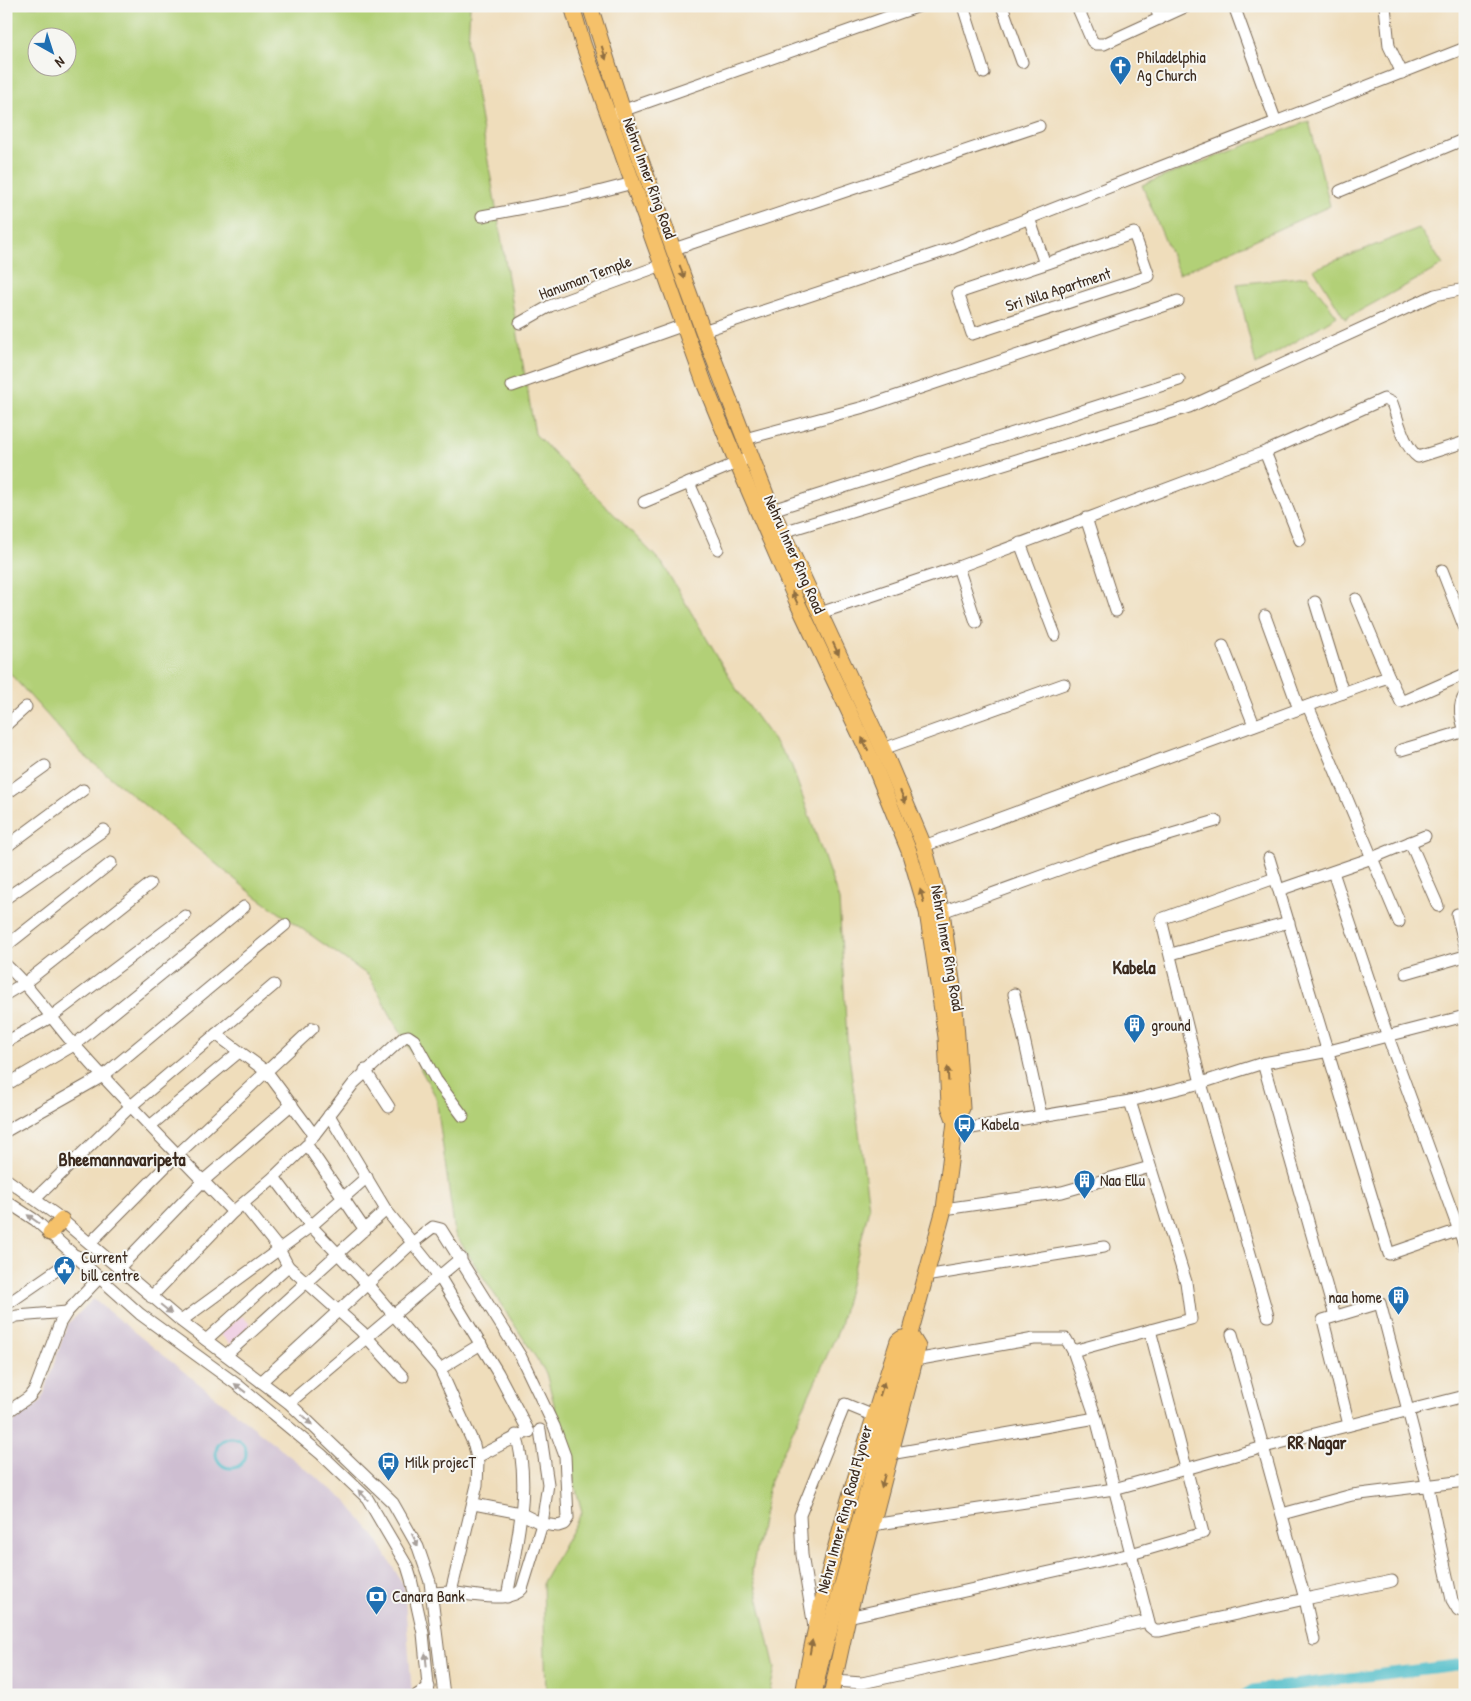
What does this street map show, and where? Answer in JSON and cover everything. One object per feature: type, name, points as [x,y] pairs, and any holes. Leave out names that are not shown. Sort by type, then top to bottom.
[{"type":"main road","name":"Nehru Inner Ring Road","points":[[572,6],[582,44],[616,113],[674,249],[703,331],[772,510],[883,749],[924,846],[942,912],[954,994],[962,1108],[954,1126],[944,1209],[910,1334]]},
{"type":"main road","name":"Nehru Inner Ring Road","points":[[590,6],[633,183],[684,325],[737,463],[797,602],[872,760],[909,851],[927,912],[946,1037],[950,1106],[954,1126]]},
{"type":"main road","points":[[50,1233],[62,1220]]},
{"type":"main road","points":[[803,1695],[814,1627],[833,1551],[898,1341],[910,1334],[918,1347],[910,1357],[890,1454],[848,1617],[832,1688]]},
{"type":"main road","name":"Nehru Inner Ring Road Flyover","points":[[814,1695],[823,1656],[910,1357]]},
{"type":"street","points":[[616,113],[919,6]]},
{"type":"street","points":[[963,6],[984,73]]},
{"type":"street","points":[[1002,6],[1022,62]]},
{"type":"street","points":[[1077,6],[1092,41],[1096,44],[1104,44],[1188,6]]},
{"type":"street","points":[[1155,6],[1160,19]]},
{"type":"street","points":[[1234,6],[1276,122]]},
{"type":"street","points":[[1385,6],[1389,46],[1402,73]]},
{"type":"street","points":[[703,331],[952,248],[1465,48]]},
{"type":"street","points":[[674,249],[1039,126]]},
{"type":"street","points":[[1340,191],[1465,139]]},
{"type":"street","points":[[482,216],[570,199],[633,183]]},
{"type":"street","name":"Sri Nila Apartment","points":[[1029,218],[1045,264]]},
{"type":"street","name":"Sri Nila Apartment","points":[[1134,233],[1149,276],[972,334],[958,293],[1045,264],[1134,233]]},
{"type":"street","name":"Hanuman Temple","points":[[520,323],[550,306],[662,265]]},
{"type":"street","points":[[783,532],[1189,407],[1435,295],[1465,289]]},
{"type":"street","points":[[745,439],[864,407],[1178,301]]},
{"type":"street","points":[[512,386],[684,325]]},
{"type":"street","points":[[772,510],[1179,380]]},
{"type":"street","points":[[820,613],[958,567],[1265,452],[1384,399],[1388,399],[1392,403],[1408,444],[1413,453],[1418,456],[1465,442]]},
{"type":"street","points":[[1265,452],[1300,540]]},
{"type":"street","points":[[644,502],[752,457]]},
{"type":"street","points":[[689,483],[718,549]]},
{"type":"street","points":[[1086,518],[1116,611]]},
{"type":"street","points":[[1020,543],[1055,635]]},
{"type":"street","points":[[958,567],[976,622]]},
{"type":"street","points":[[1442,570],[1465,629]]},
{"type":"street","points":[[1356,599],[1401,702],[1465,674]]},
{"type":"street","points":[[1315,602],[1343,692]]},
{"type":"street","points":[[1265,616],[1399,922]]},
{"type":"street","points":[[1223,646],[1254,725]]},
{"type":"street","points":[[924,846],[1343,692],[1389,677]]},
{"type":"street","points":[[883,749],[1064,684]]},
{"type":"street","points":[[1401,750],[1465,731],[1460,716],[1460,704],[1465,695]]},
{"type":"street","points":[[6,725],[26,707]]},
{"type":"street","points":[[6,794],[45,766]]},
{"type":"street","points":[[6,847],[83,790]]},
{"type":"street","points":[[942,912],[1091,858],[1216,821]]},
{"type":"street","points":[[6,898],[104,830]]},
{"type":"street","points":[[1279,890],[1372,858],[1425,836]]},
{"type":"street","points":[[1410,842],[1438,906]]},
{"type":"street","points":[[1269,858],[1390,1254],[1462,1229]]},
{"type":"street","points":[[6,946],[111,863]]},
{"type":"street","points":[[1333,872],[1387,1034],[1462,1229],[1465,1247]]},
{"type":"street","points":[[1268,1316],[1202,1083],[1161,919],[1275,878]]},
{"type":"street","points":[[6,994],[26,982],[150,884]]},
{"type":"street","points":[[6,1084],[74,1045],[244,907]]},
{"type":"street","points":[[1457,914],[1465,946]]},
{"type":"street","points":[[6,1042],[51,1017],[184,916]]},
{"type":"street","points":[[1171,954],[1289,922]]},
{"type":"street","points":[[6,1131],[103,1076],[285,925]]},
{"type":"street","points":[[1406,973],[1465,956]]},
{"type":"street","points":[[6,966],[26,982],[74,1045],[233,1212]]},
{"type":"street","points":[[36,1199],[131,1106],[274,985]]},
{"type":"street","points":[[1014,994],[1041,1115]]},
{"type":"street","points":[[954,1126],[1130,1101],[1202,1083],[1263,1063],[1329,1051],[1387,1034],[1465,1016]]},
{"type":"street","points":[[90,1243],[177,1155],[313,1028]]},
{"type":"street","points":[[216,1034],[267,1072],[314,1135]]},
{"type":"street","points":[[151,1297],[233,1212],[274,1177],[307,1145],[365,1070],[404,1037],[412,1037],[436,1080],[463,1116]]},
{"type":"street","points":[[150,1126],[239,1052]]},
{"type":"street","points":[[1263,1063],[1335,1316]]},
{"type":"street","points":[[365,1070],[389,1108]]},
{"type":"street","points":[[1073,1351],[1191,1319],[1186,1282],[1130,1101]]},
{"type":"street","points":[[119,1268],[203,1181],[292,1104]]},
{"type":"street","points":[[329,1115],[386,1210],[411,1244],[439,1276],[534,1431],[548,1484],[542,1524],[522,1589],[519,1593],[507,1597],[450,1592],[431,1593]]},
{"type":"street","points":[[307,1145],[364,1230]]},
{"type":"street","points":[[944,1209],[1062,1192],[1150,1168]]},
{"type":"street","points":[[274,1177],[311,1226],[367,1284],[440,1369],[477,1456],[477,1484],[474,1504],[450,1592]]},
{"type":"street","points":[[181,1321],[311,1226],[367,1178]]},
{"type":"street","points":[[6,1179],[36,1199],[90,1243],[151,1297],[289,1403],[392,1502],[418,1547],[430,1582],[444,1695]]},
{"type":"street","points":[[6,1201],[50,1233],[140,1314],[254,1398],[321,1454],[367,1498],[403,1558],[411,1579],[423,1633],[429,1691],[417,1695]]},
{"type":"street","points":[[243,1204],[279,1249],[288,1266],[367,1337],[403,1378]]},
{"type":"street","points":[[226,1356],[339,1255],[386,1210]]},
{"type":"street","points":[[262,1382],[411,1244],[433,1227],[441,1229],[461,1258],[521,1358],[554,1426],[565,1456],[568,1518],[564,1524],[558,1526],[542,1524],[520,1513],[474,1504]]},
{"type":"street","points":[[925,1276],[1104,1247]]},
{"type":"street","points":[[6,1305],[77,1256]]},
{"type":"street","points":[[289,1403],[461,1258]]},
{"type":"street","points":[[206,1340],[288,1266]]},
{"type":"street","points":[[6,1413],[29,1397],[35,1389],[55,1334],[67,1312],[100,1277]]},
{"type":"street","points":[[1349,1425],[1323,1320],[1380,1303],[1428,1487],[1452,1600],[1458,1610],[1465,1612]]},
{"type":"street","points":[[6,1320],[17,1316],[67,1312]]},
{"type":"street","points":[[848,1617],[1131,1554],[1203,1533],[1150,1330]]},
{"type":"street","points":[[1232,1334],[1305,1599],[1314,1640]]},
{"type":"street","points":[[910,1357],[1034,1340],[1066,1338],[1073,1351],[1096,1418],[1148,1621],[1150,1628],[1155,1631],[1392,1581]]},
{"type":"street","points":[[440,1369],[481,1344]]},
{"type":"street","points":[[872,1525],[1114,1489],[1264,1447],[1465,1396]]},
{"type":"street","points":[[814,1627],[802,1555],[800,1515],[845,1404],[874,1416]]},
{"type":"street","points":[[890,1454],[1096,1418]]},
{"type":"street","points":[[477,1456],[516,1435],[554,1426]]},
{"type":"street","points":[[507,1597],[520,1526],[522,1456],[516,1435]]},
{"type":"street","points":[[1282,1514],[1352,1495],[1465,1481]]},
{"type":"street","points":[[832,1688],[1148,1621]]},
{"type":"shaded area","points":[[93,1299],[347,1502],[376,1538],[404,1586],[412,1695],[6,1695],[6,1428],[41,1402],[67,1325]]},
{"type":"shaded area","points":[[242,1316],[250,1324],[230,1344],[220,1334]]},
{"type":"green space","points":[[6,6],[470,6],[468,45],[535,434],[662,563],[737,690],[791,764],[839,900],[847,1040],[869,1208],[839,1329],[770,1481],[752,1570],[775,1668],[769,1695],[546,1695],[543,1582],[582,1512],[546,1373],[455,1234],[436,1097],[369,976],[254,895],[81,753],[6,669]]},
{"type":"green space","points":[[1309,121],[1330,206],[1179,274],[1142,185]]},
{"type":"green space","points":[[1419,228],[1443,265],[1345,319],[1314,269]]},
{"type":"green space","points":[[1307,276],[1337,316],[1256,365],[1237,284]]},
{"type":"waterway","points":[[231,1438],[242,1442],[246,1453],[242,1464],[231,1468],[220,1464],[216,1453],[220,1442],[231,1438]]},
{"type":"waterway","points":[[1245,1695],[1253,1690],[1465,1664]]},
{"type":"place","name":"Philadelphia Ag Church","points":[[1121,85]]},
{"type":"place","name":"ground","points":[[1135,1044]]},
{"type":"place","name":"Kabela","points":[[965,1143]]},
{"type":"place","name":"Naa Ellu","points":[[1084,1199]]},
{"type":"place","name":"Current bill centre","points":[[65,1285]]},
{"type":"place","name":"naa home","points":[[1398,1316]]},
{"type":"place","name":"Milk projecT","points":[[389,1481]]},
{"type":"place","name":"Canara Bank","points":[[376,1615]]},
{"type":"district","name":"Kabela","points":[[1134,968]]},
{"type":"district","name":"Bheemannavaripeta","points":[[122,1160]]},
{"type":"district","name":"RR Nagar","points":[[1317,1443]]}]
